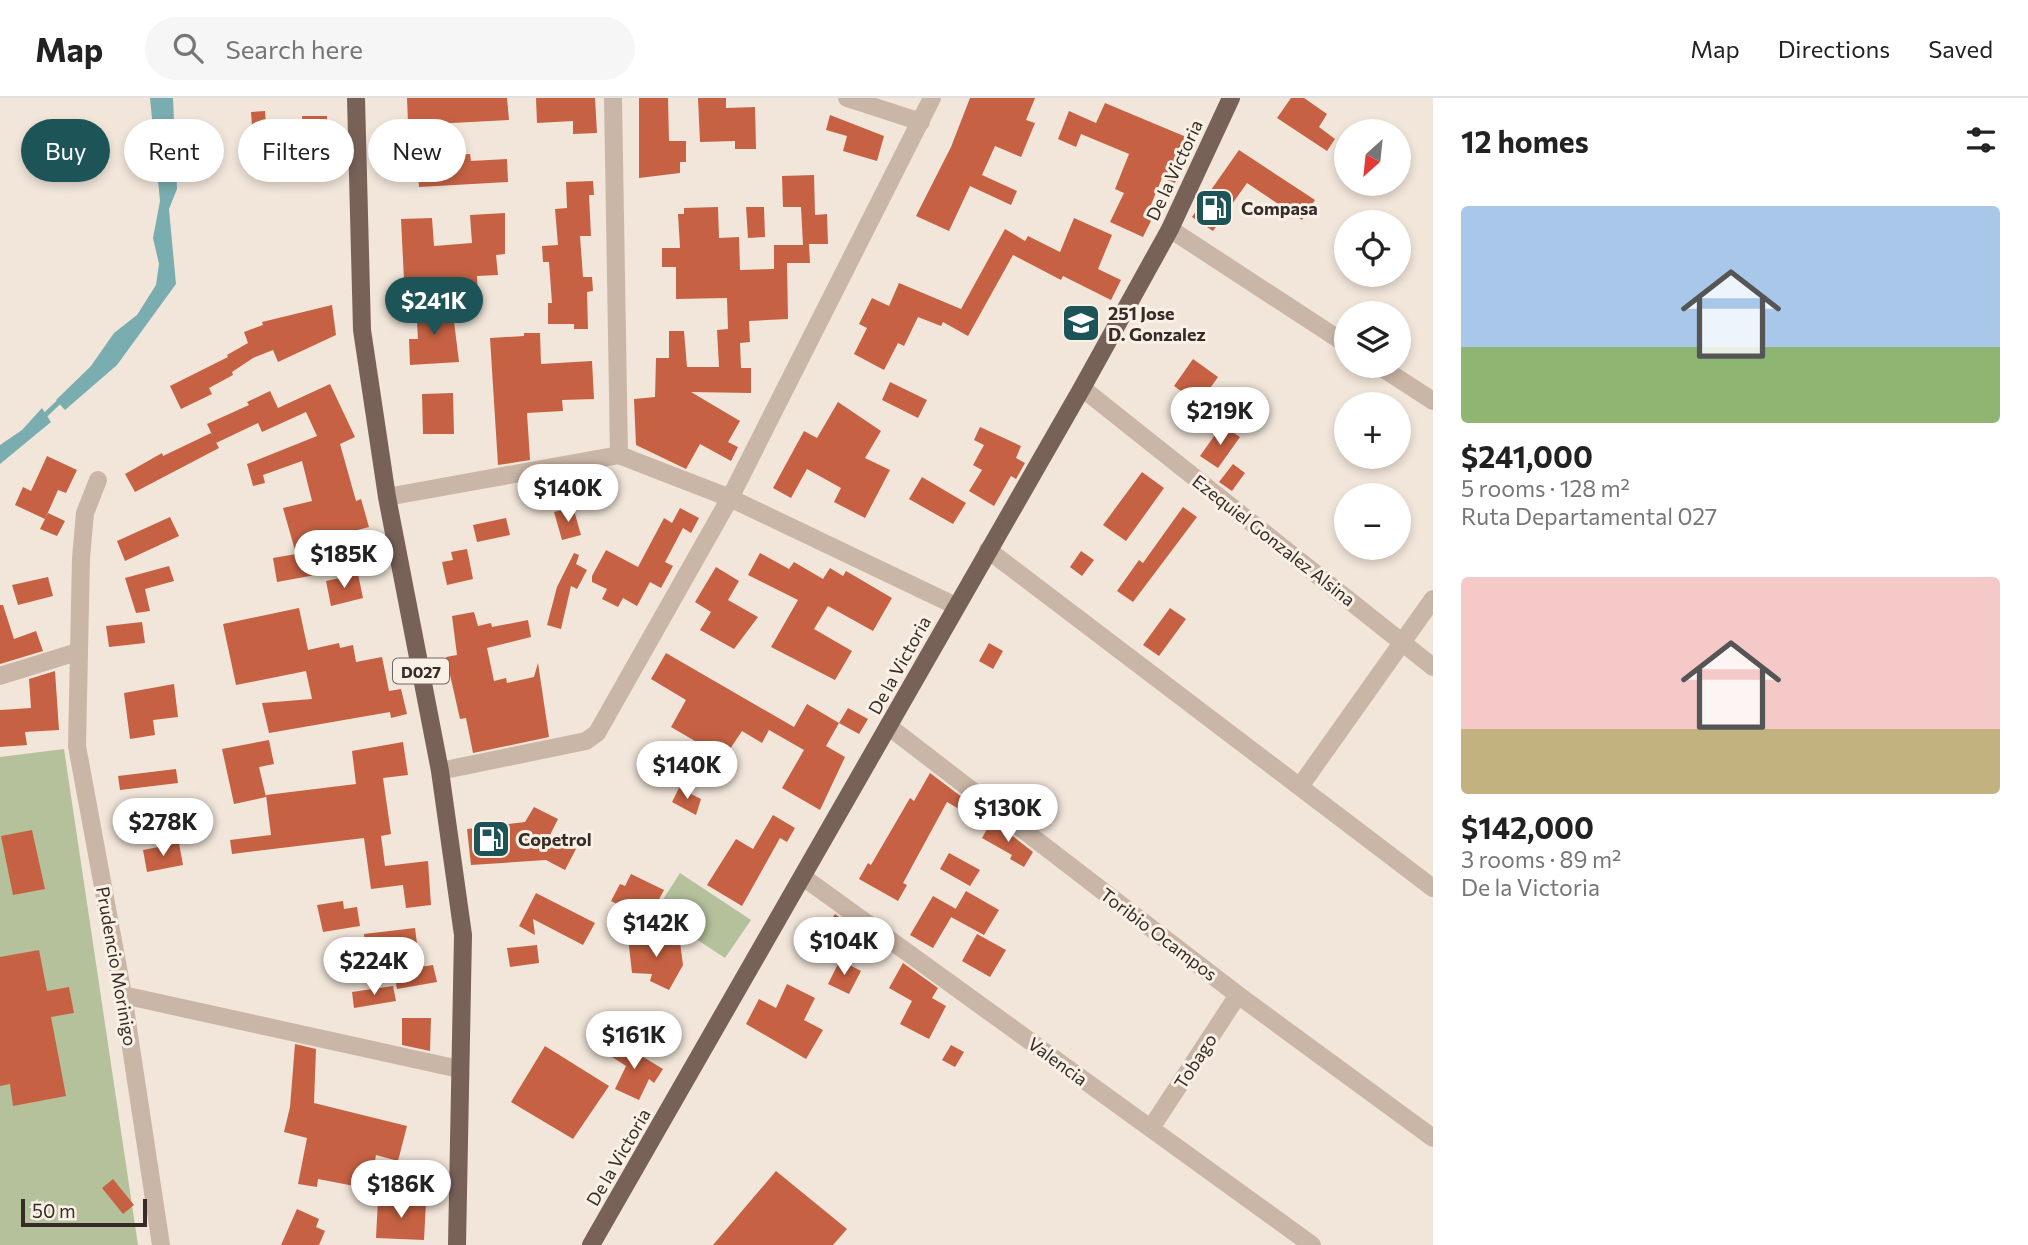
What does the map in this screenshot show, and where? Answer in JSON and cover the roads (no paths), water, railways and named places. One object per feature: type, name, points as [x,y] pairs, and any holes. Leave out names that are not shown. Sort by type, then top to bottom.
[{"type":"main road","name":"D027","points":[[356,98],[362,330],[387,497],[440,771],[463,934],[458,1069],[457,1245]]},
{"type":"main road","name":"De la Victoria","points":[[591,1245],[1082,388],[1170,229],[1231,98]]},
{"type":"street","points":[[613,98],[619,454]]},
{"type":"street","points":[[847,98],[921,122]]},
{"type":"street","points":[[440,771],[586,741],[597,733],[730,498],[932,98]]},
{"type":"street","points":[[1170,229],[1334,336]]},
{"type":"street","points":[[1398,378],[1433,401]]},
{"type":"street","name":"Ezequiel Gonzalez Alsina","points":[[1082,388],[1433,667]]},
{"type":"street","points":[[387,497],[619,454],[730,498],[956,606]]},
{"type":"street","name":"Prudencio Morinigo","points":[[98,480],[85,513],[77,652],[77,746],[123,995],[162,1245]]},
{"type":"street","points":[[988,550],[1301,785],[1433,888]]},
{"type":"street","points":[[1301,785],[1433,599]]},
{"type":"street","points":[[0,676],[77,652]]},
{"type":"street","name":"Toribio Ocampos","points":[[888,726],[1238,995],[1433,1139]]},
{"type":"street","name":"Valencia","points":[[803,877],[1312,1245]]},
{"type":"street","points":[[123,995],[458,1069]]},
{"type":"street","name":"Tobago","points":[[1151,1128],[1238,995]]},
{"type":"water","points":[[150,98],[173,98],[174,119],[152,119]]},
{"type":"water","points":[[158,182],[177,182],[177,189],[169,209],[176,284],[117,365],[65,410],[56,400],[91,366],[114,333],[137,315],[156,285],[159,264],[153,238],[160,201]]},
{"type":"water","points":[[42,408],[51,422],[0,464],[0,445],[22,430]]},
{"type":"waterway","points":[[41,419],[62,399]]},
{"type":"place","name":"Compasa","points":[[1214,208]]},
{"type":"place","name":"251 Jose D. Gonzalez","points":[[1081,323]]},
{"type":"place","name":"Copetrol","points":[[491,839]]}]
